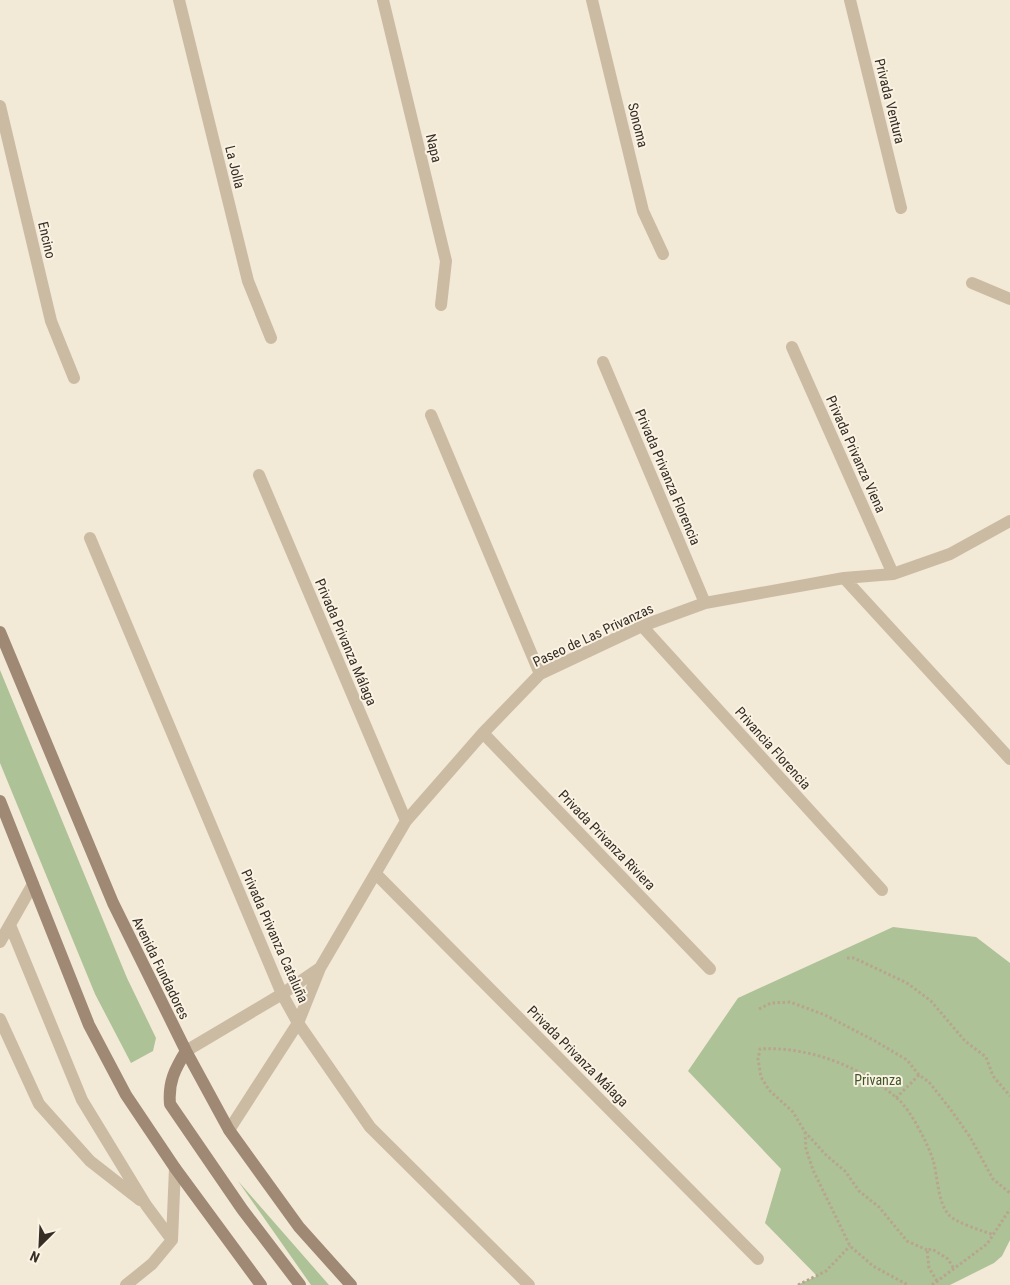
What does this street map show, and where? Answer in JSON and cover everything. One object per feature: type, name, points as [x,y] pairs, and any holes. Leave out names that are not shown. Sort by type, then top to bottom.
[{"type":"main road","name":"Avenida Fundadores","points":[[0,632],[113,903],[186,1051],[229,1130],[299,1227],[351,1285]]},
{"type":"main road","points":[[0,801],[89,1025],[126,1095],[176,1168],[261,1285]]},
{"type":"main road","points":[[186,1051],[172,1075],[168,1088],[170,1104],[242,1209],[300,1285]]},
{"type":"street","name":"La Jolla","points":[[179,0],[248,281],[271,338]]},
{"type":"street","name":"Napa","points":[[383,0],[446,261],[441,305]]},
{"type":"street","name":"Sonoma","points":[[592,0],[643,211],[663,254]]},
{"type":"street","name":"Privada Ventura","points":[[850,0],[901,208]]},
{"type":"street","name":"Encino","points":[[0,106],[51,321],[74,378]]},
{"type":"street","points":[[972,283],[1010,298]]},
{"type":"street","name":"Privada Privanza Viena","points":[[792,347],[893,574]]},
{"type":"street","name":"Privada Privanza Florencia","points":[[603,362],[705,603]]},
{"type":"street","points":[[431,415],[540,674]]},
{"type":"street","name":"Privada Privanza Málaga","points":[[259,474],[406,821]]},
{"type":"street","name":"Paseo de Las Privanzas","points":[[229,1130],[298,1022],[320,968],[406,821],[483,733],[540,674],[642,626],[705,603],[844,578],[893,574],[950,554],[1010,522]]},
{"type":"street","name":"Privada Privanza Cataluña","points":[[90,538],[282,994],[298,1022],[370,1127],[529,1285]]},
{"type":"street","points":[[844,578],[1010,759]]},
{"type":"street","name":"Privancia Florencia","points":[[642,626],[882,890]]},
{"type":"street","name":"Privada Privanza Riviera","points":[[483,733],[710,969]]},
{"type":"street","name":"Privada Privanza Málaga","points":[[376,874],[758,1259]]},
{"type":"street","points":[[0,942],[33,884]]},
{"type":"street","points":[[10,925],[82,1100],[146,1205],[172,1240]]},
{"type":"street","name":"Paseo de Las Privanzas","points":[[186,1051],[282,994],[320,968]]},
{"type":"street","points":[[0,1020],[39,1104],[90,1161],[146,1205]]},
{"type":"street","points":[[126,1285],[152,1264],[172,1240],[176,1168]]},
{"type":"path","points":[[847,958],[854,958],[907,983],[931,1002],[965,1041],[986,1057],[993,1076],[1010,1096]]},
{"type":"path","points":[[759,1009],[771,1002],[790,1002],[825,1015],[876,1041],[907,1060],[918,1075],[928,1082],[951,1110],[970,1137],[993,1179],[1010,1192]]},
{"type":"path","points":[[954,1269],[948,1259],[932,1249],[927,1250],[908,1241],[879,1207],[859,1191],[845,1171],[827,1156],[805,1132],[793,1112],[769,1090],[761,1077],[758,1059],[760,1049],[806,1051],[835,1061],[879,1085],[896,1098],[913,1120],[933,1159],[944,1206],[950,1216],[994,1235]]},
{"type":"path","points":[[896,1098],[918,1075]]},
{"type":"path","points":[[805,1132],[806,1149],[813,1170],[836,1222],[850,1246],[874,1266],[908,1285]]},
{"type":"path","points":[[932,1285],[987,1244],[1010,1209]]},
{"type":"path","points":[[798,1285],[826,1271],[850,1246]]},
{"type":"path","points":[[927,1250],[929,1268],[937,1282]]},
{"type":"green space","points":[[0,670],[127,978],[156,1038],[153,1051],[131,1063],[95,994],[0,763]]},
{"type":"green space","name":"Privanza","points":[[893,927],[976,937],[1010,963],[1010,1240],[1002,1256],[994,1263],[950,1285],[797,1285],[817,1276],[765,1223],[781,1169],[688,1071],[738,998]]},
{"type":"green space","points":[[238,1181],[329,1285],[311,1285]]}]
